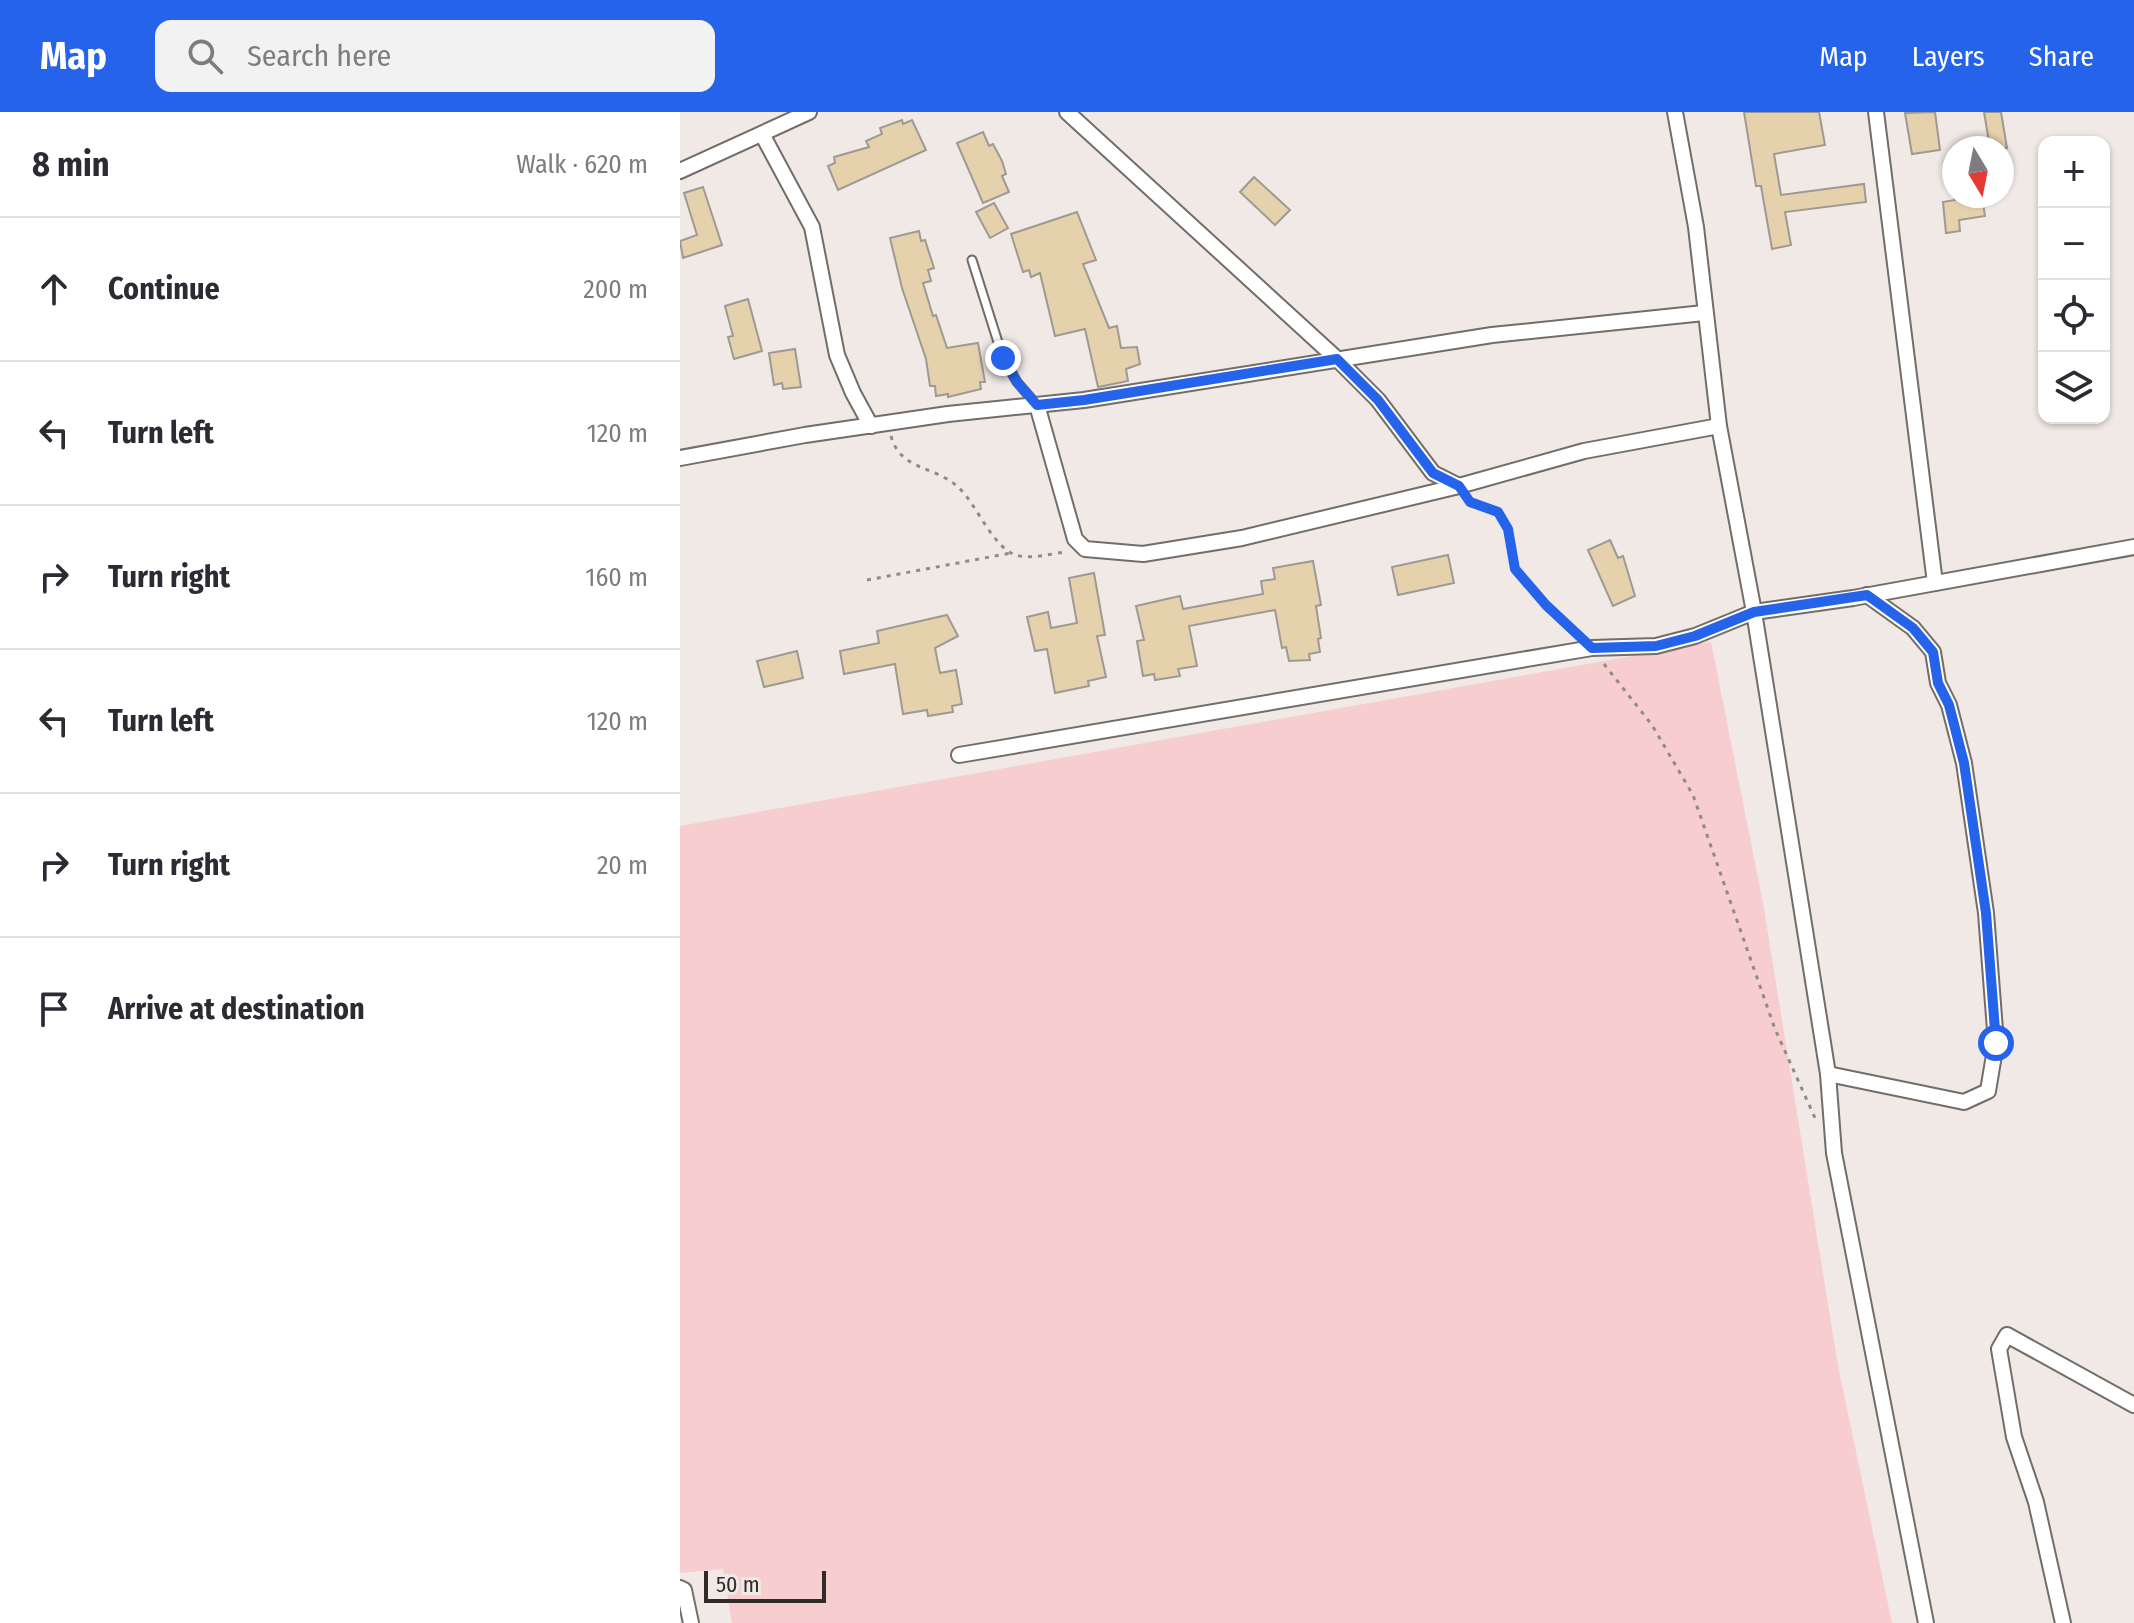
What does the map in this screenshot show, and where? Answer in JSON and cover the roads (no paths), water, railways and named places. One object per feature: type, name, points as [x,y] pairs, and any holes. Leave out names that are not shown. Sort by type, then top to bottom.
[{"type":"street","points":[[680,171],[809,112]]},
{"type":"street","points":[[1067,112],[1337,359],[1378,400],[1433,473],[1459,486]]},
{"type":"street","points":[[1675,112],[1696,227],[1719,426],[1754,612],[1828,1074],[1834,1153],[1926,1623]]},
{"type":"street","points":[[1876,112],[1935,583]]},
{"type":"street","points":[[762,134],[812,227],[837,355],[871,426]]},
{"type":"street","points":[[680,458],[889,423],[1084,400],[1492,335],[1704,313]]},
{"type":"street","points":[[1037,405],[1075,539],[1085,549],[1143,554],[1242,538],[1459,486],[1584,451],[1719,426]]},
{"type":"street","points":[[959,755],[1592,648],[1656,646],[1695,636],[1754,612],[2134,547]]},
{"type":"street","points":[[1828,1074],[1964,1102],[1988,1091],[1996,1043],[1986,913],[1964,763],[1949,705],[1938,683],[1933,652],[1913,628],[1867,595]]},
{"type":"street","points":[[2063,1623],[2036,1502],[2014,1437],[1999,1349],[2007,1335],[2134,1405]]},
{"type":"street","points":[[680,1588],[684,1590],[691,1623]]},
{"type":"lane","points":[[972,260],[1003,358],[1017,382],[1037,405]]}]
